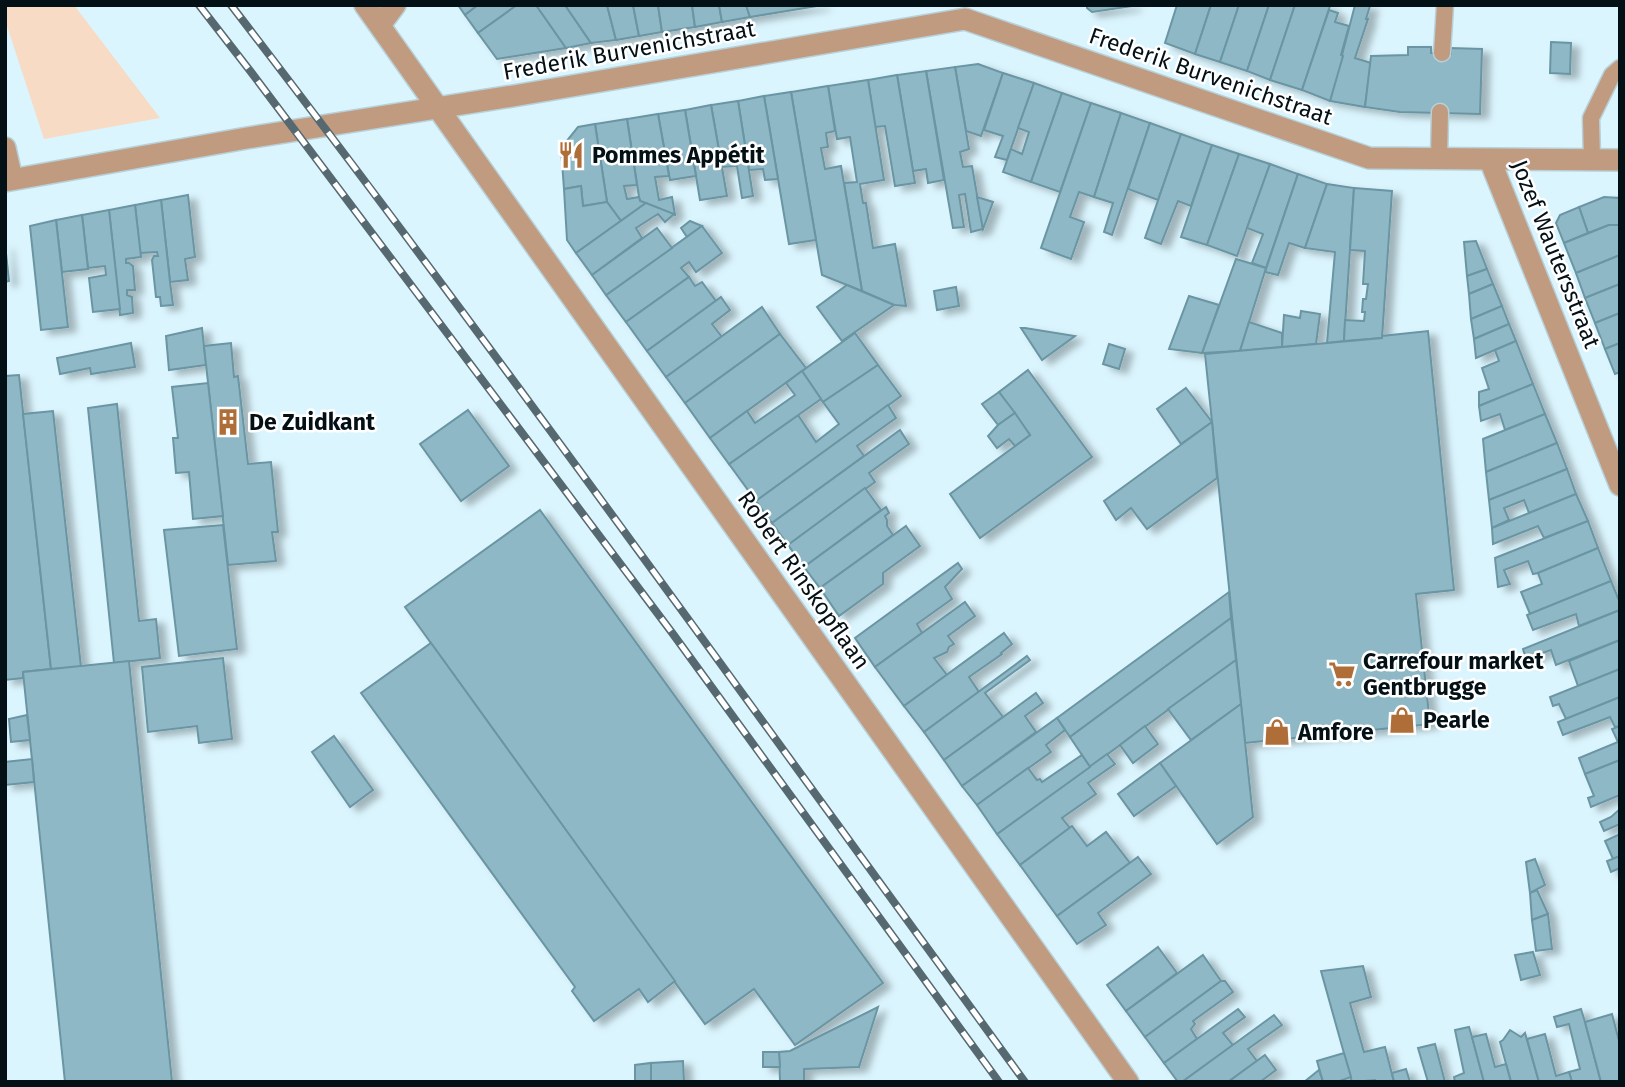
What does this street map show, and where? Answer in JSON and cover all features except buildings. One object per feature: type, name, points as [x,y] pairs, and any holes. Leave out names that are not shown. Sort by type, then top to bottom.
[{"type":"street","name":"Robert Rinskopflaan","points":[[366,5],[1128,1082]]},
{"type":"street","points":[[380,25],[395,5]]},
{"type":"street","name":"Frederik Burvenichstraat","points":[[9,180],[247,138],[513,96],[967,12],[1369,158],[1620,160]]},
{"type":"street","points":[[5,148],[9,180]]},
{"type":"street","name":"Jozef Wautersstraat","points":[[1490,160],[1620,485]]},
{"type":"lane","points":[[1442,53],[1445,5]]},
{"type":"lane","points":[[1592,160],[1591,118],[1612,75],[1620,68]]},
{"type":"lane","points":[[1439,159],[1440,113]]},
{"type":"shaded area","points":[[5,5],[74,5],[160,118],[44,139],[5,20]]},
{"type":"railway","points":[[199,5],[673,634],[999,1082]]},
{"type":"railway","points":[[231,5],[532,406],[1025,1082]]},
{"type":"place","name":"Pommes Appétit","points":[[571,155]]},
{"type":"place","name":"De Zuidkant","points":[[228,422]]},
{"type":"place","name":"Carrefour market Gentbrugge","points":[[1342,674]]},
{"type":"place","name":"Pearle","points":[[1402,720]]},
{"type":"place","name":"Amfore","points":[[1277,732]]}]
